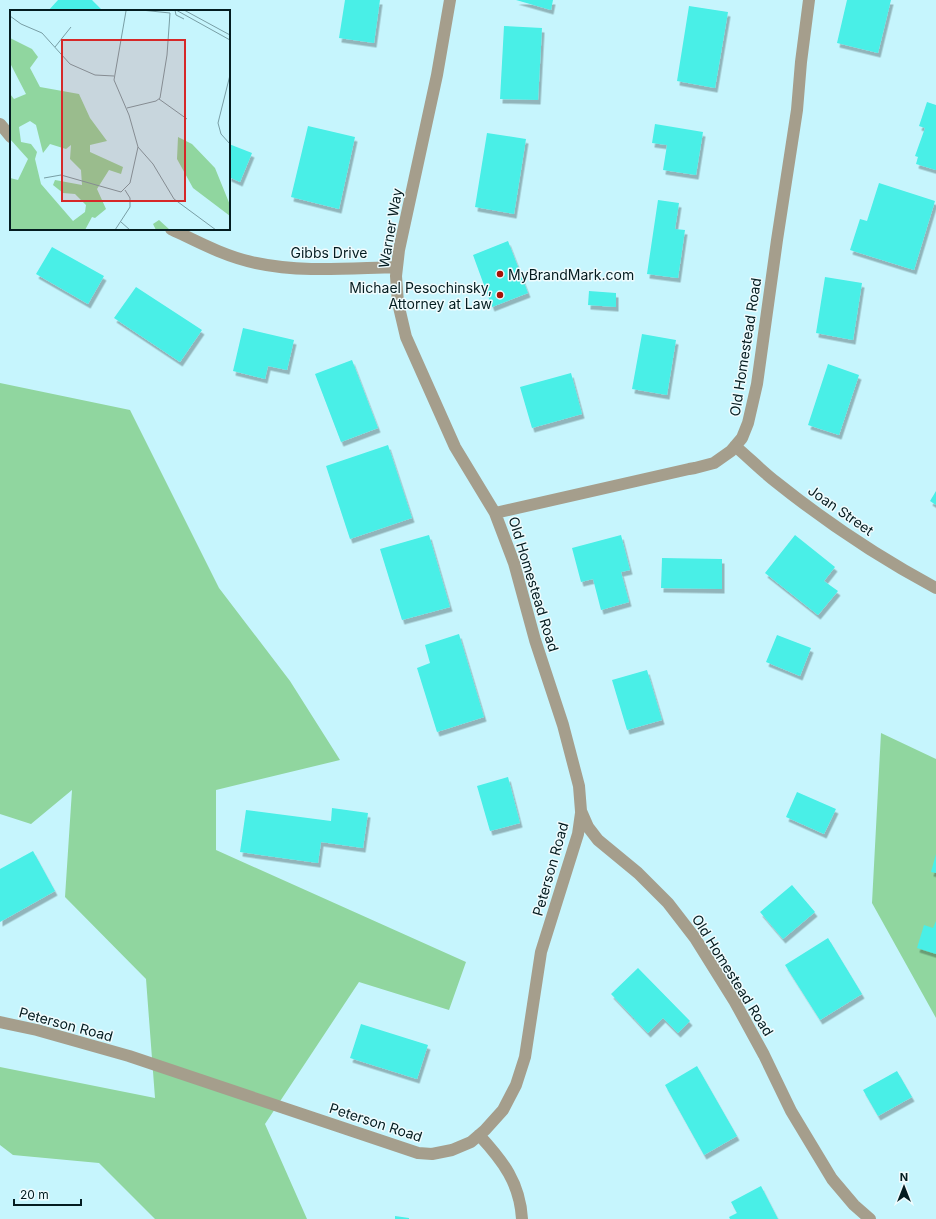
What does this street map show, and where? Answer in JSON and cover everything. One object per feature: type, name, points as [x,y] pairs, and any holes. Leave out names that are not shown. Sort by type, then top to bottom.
[{"type":"street","name":"Warner Way","points":[[450,0],[437,75],[399,250],[397,267],[398,303],[406,337],[455,447],[496,513]]},
{"type":"street","name":"Old Homestead Road","points":[[809,0],[801,62],[797,110],[757,384],[748,423],[742,438],[731,451],[714,463],[496,513],[514,564],[535,640],[562,725],[579,786],[581,811],[588,827],[598,840],[643,878],[668,903],[695,938],[735,1002],[792,1110],[832,1179],[854,1205],[870,1219]]},
{"type":"street","points":[[0,124],[10,136]]},
{"type":"street","name":"Gibbs Drive","points":[[173,230],[216,250],[256,263],[297,269],[397,267]]},
{"type":"street","name":"Joan Street","points":[[735,446],[776,482],[849,535],[900,569],[936,588]]},
{"type":"street","name":"Peterson Road","points":[[0,1022],[37,1030],[129,1056],[418,1153],[432,1154],[452,1150],[471,1142],[485,1130],[502,1110],[516,1085],[525,1057],[541,952],[578,834],[581,811]]},
{"type":"street","points":[[479,1135],[496,1153],[509,1172],[518,1193],[522,1219]]},
{"type":"green space","points":[[0,383],[130,410],[219,588],[290,681],[340,760],[216,790],[216,850],[466,962],[449,1010],[359,982],[265,1124],[307,1219],[155,1219],[99,1163],[13,1155],[0,1145],[0,1067],[155,1098],[146,979],[65,897],[72,790],[31,824],[0,814]]},
{"type":"green space","points":[[881,733],[936,759],[936,1018],[872,903]]},
{"type":"building","points":[[58,0],[92,0],[102,10],[49,10]]},
{"type":"building","points":[[345,0],[380,0],[374,43],[339,38]]},
{"type":"building","points":[[516,0],[553,0],[551,10]]},
{"type":"building","points":[[847,0],[891,0],[878,53],[837,43]]},
{"type":"building","points":[[689,6],[728,12],[715,88],[677,81]]},
{"type":"building","points":[[504,26],[542,28],[538,100],[500,99]]},
{"type":"building","points":[[927,102],[936,105],[936,170],[916,164],[918,157],[915,156],[925,128],[919,126]]},
{"type":"building","points":[[655,124],[703,132],[696,175],[663,170],[667,145],[652,143]]},
{"type":"building","points":[[308,126],[355,137],[339,209],[291,197]]},
{"type":"building","points":[[487,133],[526,139],[514,214],[475,207]]},
{"type":"building","points":[[230,144],[252,153],[240,182],[230,177]]},
{"type":"building","points":[[879,183],[935,201],[914,270],[850,250],[860,219],[867,221]]},
{"type":"building","points":[[658,200],[679,203],[675,229],[685,230],[678,278],[647,274]]},
{"type":"building","name":"MyBrandMark.com","points":[[508,241],[528,293],[492,307],[473,255]]},
{"type":"building","points":[[52,247],[104,276],[88,304],[36,274]]},
{"type":"building","points":[[825,277],[862,283],[853,340],[816,333]]},
{"type":"building","points":[[136,287],[202,330],[180,362],[114,318]]},
{"type":"building","points":[[589,291],[616,293],[616,307],[588,305]]},
{"type":"building","points":[[243,328],[294,340],[287,370],[268,366],[265,379],[233,371]]},
{"type":"building","points":[[642,334],[676,340],[667,395],[632,389]]},
{"type":"building","points":[[352,360],[378,428],[341,442],[315,374]]},
{"type":"building","points":[[828,364],[859,375],[839,435],[808,425]]},
{"type":"building","points":[[571,373],[582,414],[532,428],[520,387]]},
{"type":"building","points":[[388,445],[412,518],[350,539],[326,466]]},
{"type":"building","points":[[936,491],[936,505],[930,501]]},
{"type":"building","points":[[429,535],[450,607],[402,620],[380,549]]},
{"type":"building","points":[[621,535],[630,570],[621,572],[629,602],[601,610],[593,579],[581,582],[572,548]]},
{"type":"building","points":[[795,535],[835,567],[824,581],[838,591],[818,615],[765,573]]},
{"type":"building","points":[[662,558],[722,559],[722,589],[661,588]]},
{"type":"building","points":[[459,634],[484,717],[437,732],[417,668],[430,663],[425,645]]},
{"type":"building","points":[[777,635],[811,648],[800,676],[766,662]]},
{"type":"building","points":[[647,670],[662,720],[627,730],[612,680]]},
{"type":"building","points":[[508,777],[520,823],[490,831],[477,786]]},
{"type":"building","points":[[797,792],[836,809],[824,834],[786,817]]},
{"type":"building","points":[[332,808],[368,813],[363,848],[321,842],[318,863],[240,852],[246,810],[331,821]]},
{"type":"building","points":[[33,851],[55,891],[0,922],[0,869]]},
{"type":"building","points":[[936,854],[936,873],[931,872]]},
{"type":"building","points":[[792,885],[815,912],[783,939],[760,912]]},
{"type":"building","points":[[936,921],[936,954],[917,948],[924,925],[933,928]]},
{"type":"building","points":[[828,938],[862,994],[820,1020],[785,965]]},
{"type":"building","points":[[638,968],[690,1021],[678,1033],[663,1018],[648,1033],[611,994]]},
{"type":"building","points":[[361,1024],[428,1045],[417,1079],[350,1058]]},
{"type":"building","points":[[697,1066],[737,1136],[704,1155],[665,1085]]},
{"type":"building","points":[[897,1071],[912,1097],[878,1116],[863,1090]]},
{"type":"building","points":[[761,1186],[778,1219],[730,1219],[729,1217],[737,1213],[731,1202]]},
{"type":"building","points":[[395,1216],[409,1218],[409,1219],[395,1219]]},
{"type":"place","name":"MyBrandMark.com","points":[[500,274]]},
{"type":"place","name":"Michael Pesochinsky, Attorney at Law","points":[[500,295]]}]
